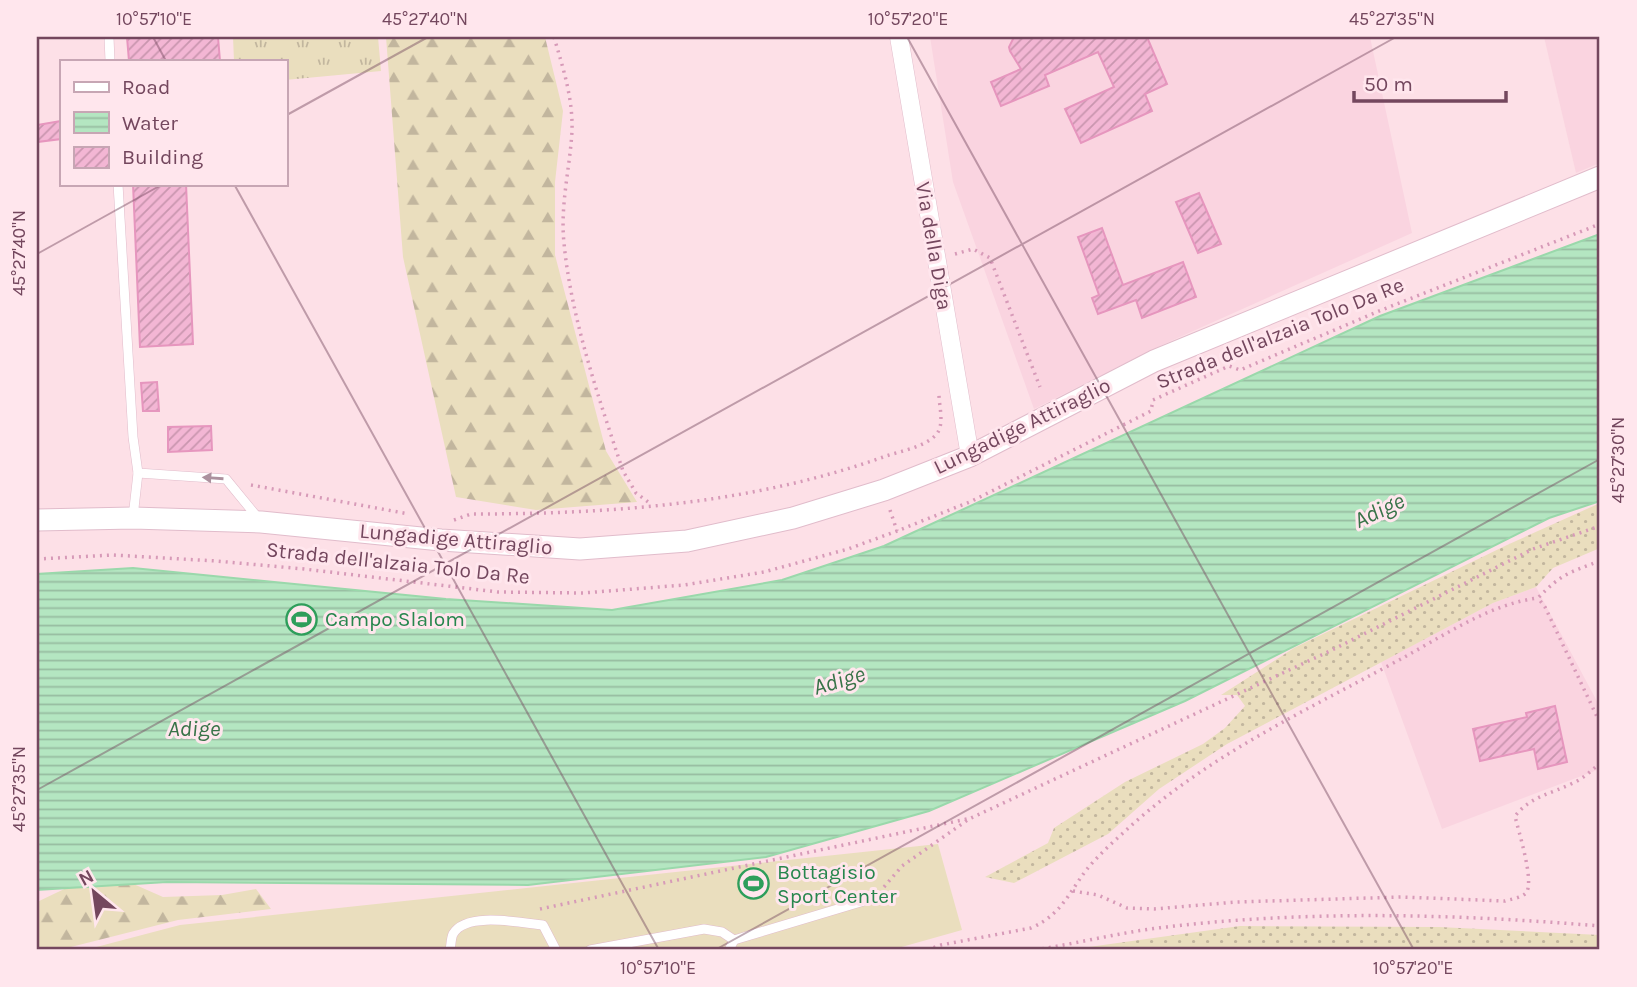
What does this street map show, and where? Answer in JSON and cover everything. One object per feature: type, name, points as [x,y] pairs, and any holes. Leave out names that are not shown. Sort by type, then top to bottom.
[{"type":"street","name":"Via della Diga","points":[[899,37],[970,456]]},
{"type":"street","name":"Lungadige Attiraglio","points":[[37,520],[133,518],[261,522],[441,540],[580,549],[687,541],[793,518],[884,490],[970,456],[1154,361],[1600,177]]},
{"type":"lane","points":[[109,37],[110,60]]},
{"type":"lane","points":[[118,186],[133,437],[138,473],[133,518]]},
{"type":"lane","points":[[138,473],[226,479],[261,522]]},
{"type":"lane","points":[[729,950],[734,940],[874,898]]},
{"type":"lane","points":[[450,950],[453,934],[467,921],[487,920],[543,925],[556,950]]},
{"type":"lane","points":[[590,950],[704,929],[722,932],[734,940]]},
{"type":"path","points":[[554,37],[569,90],[572,130],[563,206],[564,243],[578,322],[623,471],[636,493],[652,505]]},
{"type":"path","name":"Strada dell'alzaia Tolo Da Re","points":[[37,559],[113,555],[216,561],[498,592],[583,593],[684,585],[764,572],[848,549],[972,501],[1150,411],[1153,400],[1229,366],[1240,370],[1384,309],[1600,224]]},
{"type":"path","points":[[936,258],[973,250],[990,258],[1040,387]]},
{"type":"path","points":[[450,522],[471,514],[553,513],[715,500],[773,490],[860,466],[926,442],[938,432],[941,421],[939,392],[959,391]]},
{"type":"path","points":[[226,479],[409,514]]},
{"type":"path","points":[[874,898],[902,866],[969,819],[1330,650],[1533,549],[1600,526]]},
{"type":"path","points":[[927,950],[1031,928],[1043,922],[1059,909],[1094,860],[1183,782],[1242,744],[1475,620],[1517,600],[1538,598],[1568,571],[1600,561]]},
{"type":"path","points":[[1538,598],[1545,607],[1600,723]]},
{"type":"path","points":[[1073,891],[1098,895],[1127,908],[1154,909],[1236,902],[1402,897],[1505,901],[1518,898],[1526,893],[1530,882],[1515,816],[1524,804],[1545,793],[1575,783],[1600,763]]},
{"type":"path","points":[[527,912],[969,819]]},
{"type":"path","points":[[1035,950],[1165,927],[1311,916],[1494,917],[1600,926]]},
{"type":"shaded area","points":[[930,37],[1370,37],[1412,233],[1162,345],[1034,409],[953,182]]},
{"type":"shaded area","points":[[1544,37],[1600,37],[1600,163],[1576,173]]},
{"type":"shaded area","points":[[1536,587],[1600,707],[1600,769],[1442,829],[1381,662],[1493,603]]},
{"type":"green space","points":[[233,37],[378,37],[381,71],[287,80],[287,60],[234,60]]},
{"type":"green space","points":[[386,37],[545,37],[563,111],[555,182],[555,255],[606,451],[637,502],[536,510],[456,497],[403,257]]},
{"type":"green space","points":[[1600,503],[1600,548],[1553,568],[1536,587],[1493,603],[1227,744],[1159,789],[1108,834],[1014,883],[985,877],[1048,843],[1054,828],[1125,782],[1203,744],[1225,728],[1245,706],[1237,695],[1221,695],[1294,648]]},
{"type":"green space","name":"Bottagisio Sport Center","points":[[938,844],[962,930],[891,950],[85,950],[180,925]]},
{"type":"green space","points":[[79,882],[129,882],[163,897],[222,895],[256,889],[271,909],[178,920],[59,950],[37,950],[37,902]]},
{"type":"green space","points":[[1240,926],[1439,927],[1600,935],[1600,950],[1067,950]]},
{"type":"water","name":"Adige","points":[[1600,234],[1600,501],[1549,518],[1185,701],[929,811],[766,857],[528,885],[167,882],[37,890],[37,574],[133,568],[446,599],[612,610],[782,580],[884,546],[1380,316]]},
{"type":"building","points":[[127,37],[218,37],[220,60],[129,60]]},
{"type":"building","points":[[1014,37],[1147,37],[1167,84],[1145,94],[1152,111],[1081,143],[1065,109],[1114,87],[1098,52],[1045,75],[1049,86],[1001,106],[991,82],[1021,69],[1009,47]]},
{"type":"building","points":[[60,121],[60,139],[37,142],[37,125]]},
{"type":"building","points":[[133,186],[186,186],[193,344],[140,347]]},
{"type":"building","points":[[1199,193],[1221,244],[1198,253],[1176,202]]},
{"type":"building","points":[[1102,228],[1123,285],[1183,262],[1196,297],[1142,318],[1136,300],[1098,314],[1092,298],[1099,295],[1078,237]]},
{"type":"building","points":[[157,382],[159,411],[143,411],[141,383]]},
{"type":"building","points":[[211,426],[212,450],[168,452],[168,427]]},
{"type":"building","points":[[1555,706],[1567,762],[1538,769],[1534,749],[1480,761],[1473,729],[1527,717],[1526,713]]},
{"type":"place","name":"Campo Slalom","points":[[302,619]]},
{"type":"place","name":"Bottagisio Sport Center","points":[[754,884]]}]
